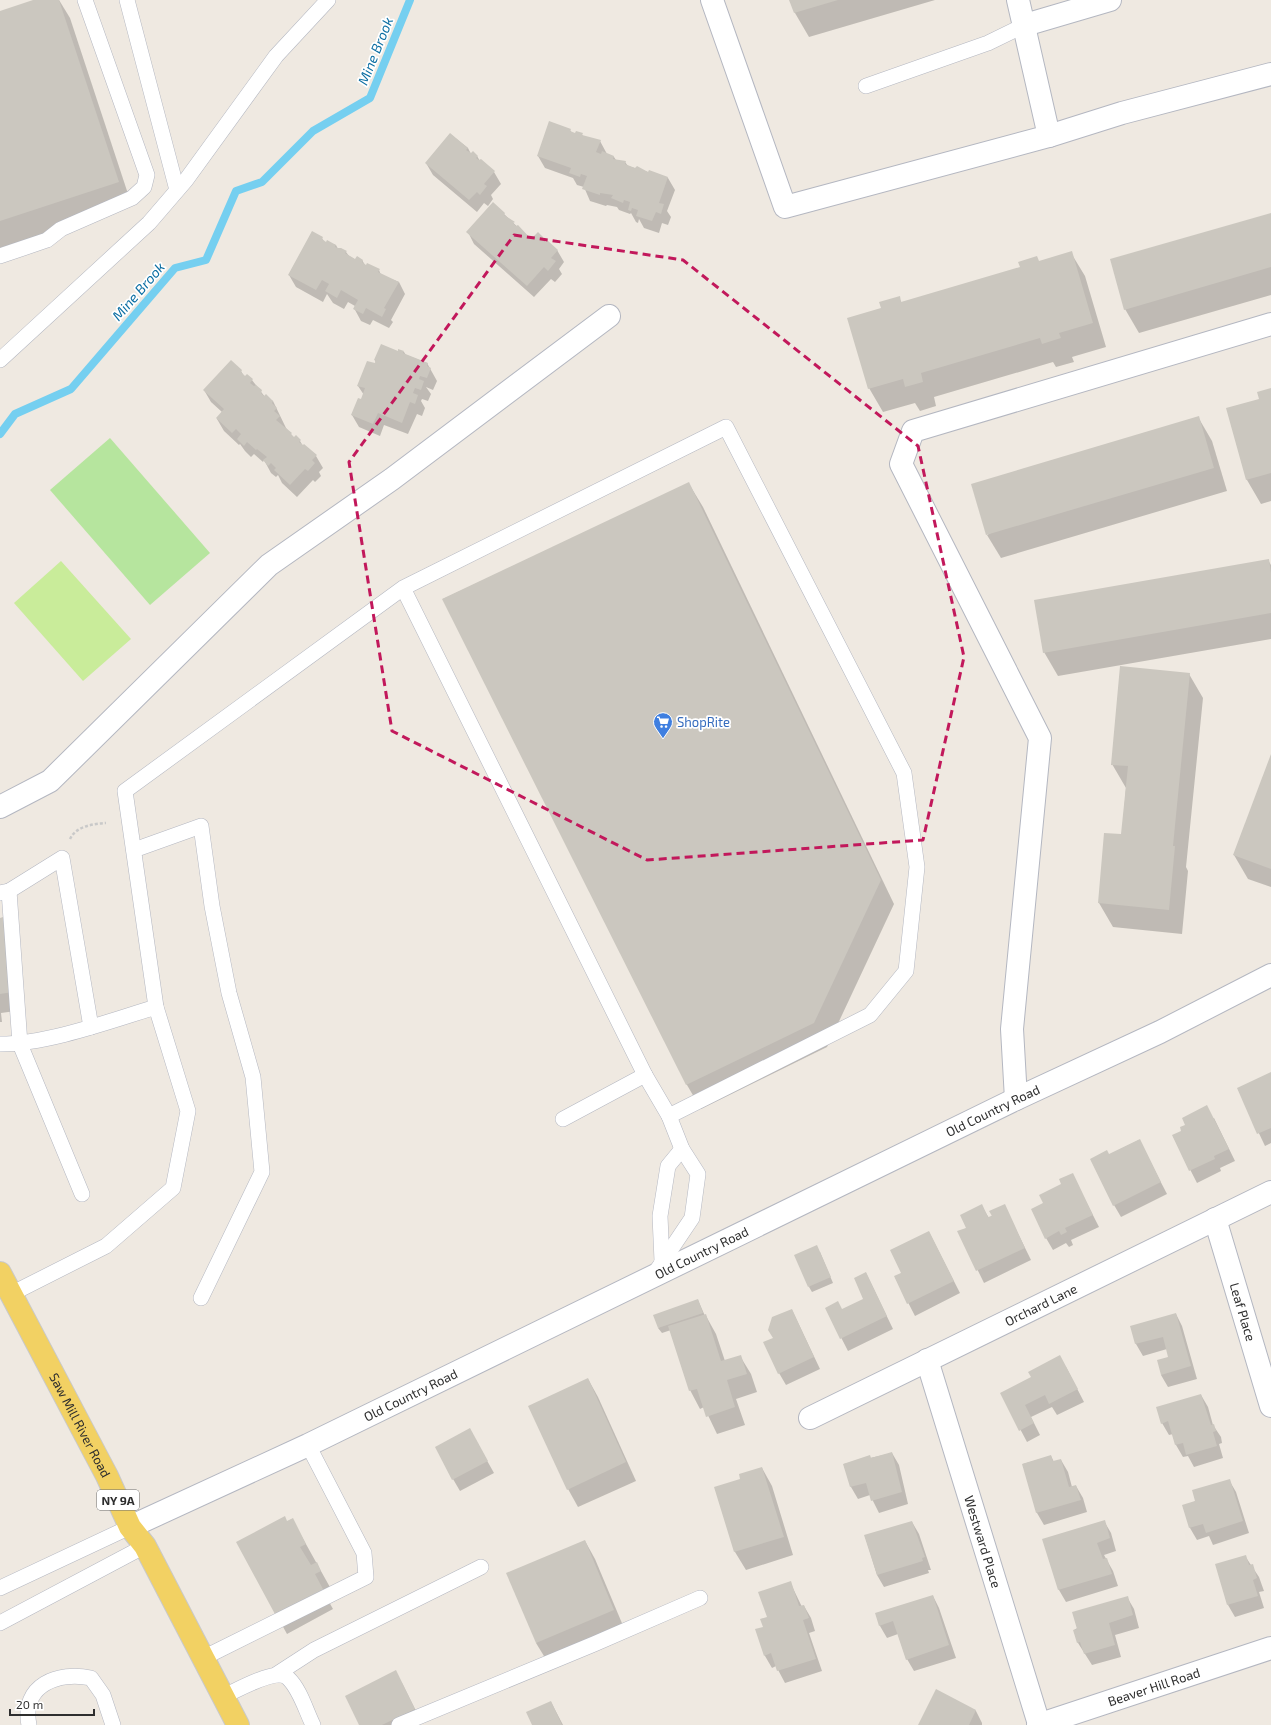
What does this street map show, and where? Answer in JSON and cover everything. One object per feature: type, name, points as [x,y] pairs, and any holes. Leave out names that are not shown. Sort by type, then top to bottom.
[{"type":"main road","name":"Saw Mill River Road","points":[[0,1273],[107,1476],[130,1527],[145,1546],[222,1697],[238,1725]]},
{"type":"street","points":[[712,0],[785,207],[1049,136],[1122,113],[1271,74]]},
{"type":"street","points":[[1018,0],[1025,25],[1049,136]]},
{"type":"street","points":[[1025,25],[1110,0]]},
{"type":"street","points":[[0,807],[50,781],[269,566],[392,479],[610,316]]},
{"type":"street","points":[[1016,1099],[1012,1029],[1040,738],[901,464],[912,431],[1271,324]]},
{"type":"street","name":"Old Country Road","points":[[130,1527],[308,1445],[658,1268],[1160,1032],[1271,976]]},
{"type":"street","name":"Orchard Lane","points":[[810,1418],[1271,1192]]},
{"type":"street","name":"Leaf Place","points":[[1215,1219],[1271,1406]]},
{"type":"street","name":"Westward Place","points":[[927,1360],[1038,1724]]},
{"type":"street","name":"Beaver Hill Road","points":[[1038,1724],[1271,1648]]},
{"type":"lane","points":[[0,256],[47,240],[61,229],[132,198],[144,187],[147,175],[85,0]]},
{"type":"lane","points":[[127,0],[177,190]]},
{"type":"lane","points":[[0,360],[149,223],[177,190],[276,56],[328,0]]},
{"type":"lane","points":[[866,86],[988,44],[1025,25]]},
{"type":"lane","points":[[11,1294],[106,1246],[173,1188],[188,1110],[156,1007],[126,791],[403,588],[726,427],[904,773],[917,867],[906,971],[870,1015],[669,1116]]},
{"type":"lane","points":[[403,588],[645,1076],[669,1116],[682,1149],[698,1174],[692,1218],[658,1268]]},
{"type":"lane","points":[[134,850],[201,826],[212,906],[229,992],[253,1077],[262,1172],[201,1298]]},
{"type":"lane","points":[[82,1194],[20,1044],[5,892],[62,858],[91,1027]]},
{"type":"lane","points":[[0,1044],[20,1044],[91,1027],[156,1007]]},
{"type":"lane","points":[[563,1119],[645,1076]]},
{"type":"lane","points":[[658,1268],[660,1216],[668,1166],[682,1149]]},
{"type":"lane","points":[[202,1658],[366,1577],[364,1553],[308,1445]]},
{"type":"lane","points":[[0,1588],[130,1527]]},
{"type":"lane","points":[[0,1623],[145,1546]]},
{"type":"lane","points":[[222,1697],[266,1677],[277,1674],[314,1650],[481,1567]]},
{"type":"lane","points":[[398,1725],[594,1644],[700,1598]]},
{"type":"lane","points":[[277,1674],[287,1677],[294,1686],[313,1725]]},
{"type":"lane","points":[[28,1725],[27,1715],[34,1693],[45,1682],[76,1675],[91,1678],[103,1695],[113,1725]]},
{"type":"path","points":[[62,858],[72,835],[86,826],[106,822]]},
{"type":"highlighted area","points":[[514,235],[683,260],[918,446],[964,657],[923,840],[647,860],[392,731],[349,462]]},
{"type":"green space","points":[[110,438],[210,553],[150,605],[50,490]]},
{"type":"green space","points":[[61,561],[131,639],[83,681],[14,603]]},
{"type":"building","points":[[33,0],[59,0],[119,182],[0,221],[0,11]]},
{"type":"building","points":[[789,0],[838,0],[794,13]]},
{"type":"building","points":[[549,121],[571,129],[570,131],[575,133],[576,131],[583,133],[582,135],[601,140],[596,152],[601,154],[602,151],[614,156],[613,159],[626,161],[625,164],[635,168],[637,166],[648,172],[649,170],[668,177],[659,203],[664,204],[661,214],[656,212],[652,221],[636,216],[638,210],[632,208],[631,211],[628,210],[630,202],[624,200],[623,203],[611,198],[613,195],[600,193],[600,195],[582,189],[587,176],[581,174],[580,177],[569,173],[571,168],[537,156]]},
{"type":"building","points":[[450,133],[468,148],[466,150],[471,153],[473,151],[478,156],[476,158],[479,160],[481,159],[495,171],[484,184],[487,186],[480,195],[477,192],[469,200],[425,163]]},
{"type":"building","points":[[493,202],[505,213],[504,215],[515,222],[513,223],[516,226],[518,225],[531,239],[538,232],[543,237],[542,239],[545,242],[547,240],[558,250],[551,258],[556,261],[548,271],[544,267],[527,286],[466,232]]},
{"type":"building","points":[[1271,213],[1271,267],[1124,310],[1110,259]]},
{"type":"building","points":[[312,231],[323,237],[322,239],[326,242],[327,240],[336,245],[335,247],[347,251],[345,253],[355,259],[357,256],[363,260],[362,262],[366,265],[367,263],[380,269],[378,272],[399,282],[384,308],[386,309],[382,317],[366,308],[363,314],[353,309],[358,300],[341,290],[337,298],[325,291],[329,284],[322,280],[316,290],[288,275]]},
{"type":"building","points":[[1072,251],[1093,323],[1059,333],[1061,338],[1042,344],[1040,338],[921,373],[923,382],[905,387],[903,379],[868,389],[847,318],[881,308],[879,302],[900,296],[901,302],[1020,267],[1018,262],[1037,256],[1039,261]]},
{"type":"building","points":[[381,344],[398,351],[398,349],[404,351],[403,353],[428,363],[427,366],[431,368],[427,378],[420,376],[419,379],[424,381],[421,390],[415,388],[413,393],[418,395],[415,404],[410,402],[402,423],[378,413],[373,424],[351,415],[358,398],[361,399],[365,388],[357,386],[367,361],[375,363],[376,361],[374,360]]},
{"type":"building","points":[[231,360],[242,370],[241,372],[245,376],[247,374],[253,379],[250,383],[254,386],[256,385],[262,390],[261,393],[264,396],[266,394],[273,401],[272,403],[277,408],[274,411],[280,416],[276,420],[292,433],[291,434],[294,437],[296,435],[301,440],[299,442],[303,445],[304,444],[317,455],[312,460],[315,463],[308,471],[305,469],[290,485],[274,470],[276,468],[271,463],[268,466],[263,460],[267,457],[247,442],[244,446],[237,439],[241,434],[236,429],[232,433],[216,418],[224,409],[203,390]]},
{"type":"building","points":[[1271,388],[1271,473],[1246,480],[1226,408],[1259,399],[1257,392]]},
{"type":"building","points":[[1199,416],[1214,468],[986,535],[971,484]]},
{"type":"building","name":"ShopRite","points":[[689,482],[881,880],[814,1023],[686,1085],[442,599]]},
{"type":"building","points":[[1269,559],[1271,573],[1271,613],[1043,653],[1034,600]]},
{"type":"building","points":[[1120,666],[1190,673],[1173,846],[1175,846],[1169,910],[1098,903],[1104,833],[1121,834],[1128,766],[1111,765]]},
{"type":"building","points":[[1271,754],[1271,869],[1233,855]]},
{"type":"building","points":[[3,917],[13,992],[0,994],[0,918]]},
{"type":"building","points":[[1271,1072],[1271,1128],[1257,1134],[1237,1088]]},
{"type":"building","points":[[1207,1105],[1229,1149],[1214,1156],[1215,1159],[1189,1171],[1172,1135],[1181,1131],[1180,1127],[1185,1125],[1182,1118]]},
{"type":"building","points":[[1140,1139],[1161,1182],[1113,1206],[1090,1159],[1107,1150],[1109,1154]]},
{"type":"building","points":[[1073,1173],[1093,1215],[1065,1228],[1067,1232],[1061,1235],[1059,1231],[1045,1239],[1031,1209],[1043,1203],[1039,1195],[1061,1184],[1059,1179]]},
{"type":"building","points":[[982,1204],[988,1217],[992,1216],[989,1211],[1005,1204],[1025,1248],[976,1271],[957,1231],[966,1228],[960,1215]]},
{"type":"building","points":[[929,1231],[954,1281],[907,1304],[894,1276],[901,1273],[890,1250]]},
{"type":"building","points":[[817,1245],[831,1277],[808,1287],[794,1255]]},
{"type":"building","points":[[866,1272],[887,1316],[840,1339],[825,1308],[838,1301],[842,1309],[863,1299],[854,1278]]},
{"type":"building","points":[[698,1299],[703,1313],[658,1328],[653,1315]]},
{"type":"building","points":[[792,1309],[814,1357],[778,1374],[763,1342],[773,1338],[768,1330],[772,1317]]},
{"type":"building","points":[[1176,1313],[1191,1366],[1161,1375],[1157,1360],[1168,1357],[1163,1337],[1135,1344],[1130,1326]]},
{"type":"building","points":[[706,1314],[721,1361],[741,1355],[747,1374],[727,1380],[735,1407],[706,1417],[697,1389],[689,1391],[668,1326]]},
{"type":"building","points":[[1060,1355],[1078,1389],[1049,1404],[1045,1395],[1025,1405],[1034,1423],[1019,1431],[1000,1393],[1031,1377],[1028,1372]]},
{"type":"building","points":[[588,1378],[626,1462],[567,1490],[528,1406]]},
{"type":"building","points":[[1201,1394],[1211,1425],[1214,1424],[1216,1431],[1213,1432],[1217,1446],[1186,1455],[1183,1443],[1175,1445],[1168,1421],[1161,1424],[1156,1407]]},
{"type":"building","points":[[470,1428],[488,1461],[452,1480],[435,1447]]},
{"type":"building","points":[[892,1452],[902,1492],[871,1501],[866,1483],[850,1487],[843,1464],[870,1455],[871,1458]]},
{"type":"building","points":[[1051,1455],[1053,1461],[1061,1459],[1069,1487],[1076,1485],[1081,1500],[1036,1513],[1022,1464]]},
{"type":"building","points":[[762,1467],[784,1537],[734,1552],[714,1487],[740,1479],[739,1474]]},
{"type":"building","points":[[1230,1479],[1243,1521],[1206,1533],[1203,1524],[1189,1528],[1182,1505],[1195,1501],[1192,1490]]},
{"type":"building","points":[[285,1516],[287,1521],[293,1518],[306,1544],[300,1547],[311,1565],[317,1562],[321,1571],[315,1574],[324,1591],[276,1616],[236,1542]]},
{"type":"building","points":[[1105,1520],[1110,1538],[1097,1543],[1103,1559],[1107,1558],[1112,1574],[1058,1590],[1042,1539]]},
{"type":"building","points":[[912,1521],[925,1557],[922,1558],[923,1561],[877,1575],[864,1535]]},
{"type":"building","points":[[585,1540],[614,1610],[536,1643],[506,1573]]},
{"type":"building","points":[[1246,1555],[1249,1565],[1253,1564],[1257,1578],[1253,1580],[1258,1596],[1227,1605],[1215,1564]]},
{"type":"building","points":[[791,1581],[799,1606],[804,1605],[809,1618],[803,1620],[816,1659],[777,1671],[771,1653],[764,1656],[755,1629],[763,1627],[760,1619],[767,1617],[758,1592]]},
{"type":"building","points":[[933,1595],[949,1645],[906,1660],[893,1621],[879,1626],[875,1613]]},
{"type":"building","points":[[1128,1596],[1133,1615],[1109,1623],[1115,1645],[1084,1654],[1080,1642],[1077,1643],[1073,1630],[1077,1629],[1072,1612]]},
{"type":"building","points":[[396,1670],[415,1709],[382,1725],[359,1725],[345,1696]]},
{"type":"building","points":[[936,1689],[976,1710],[969,1725],[918,1725]]},
{"type":"building","points":[[551,1701],[562,1725],[532,1725],[526,1712]]},
{"type":"waterway","name":"Mine Brook","points":[[0,434],[15,414],[71,389],[175,268],[206,260],[236,191],[262,182],[313,131],[370,98],[410,0]]},
{"type":"place","name":"ShopRite","points":[[663,739]]}]
